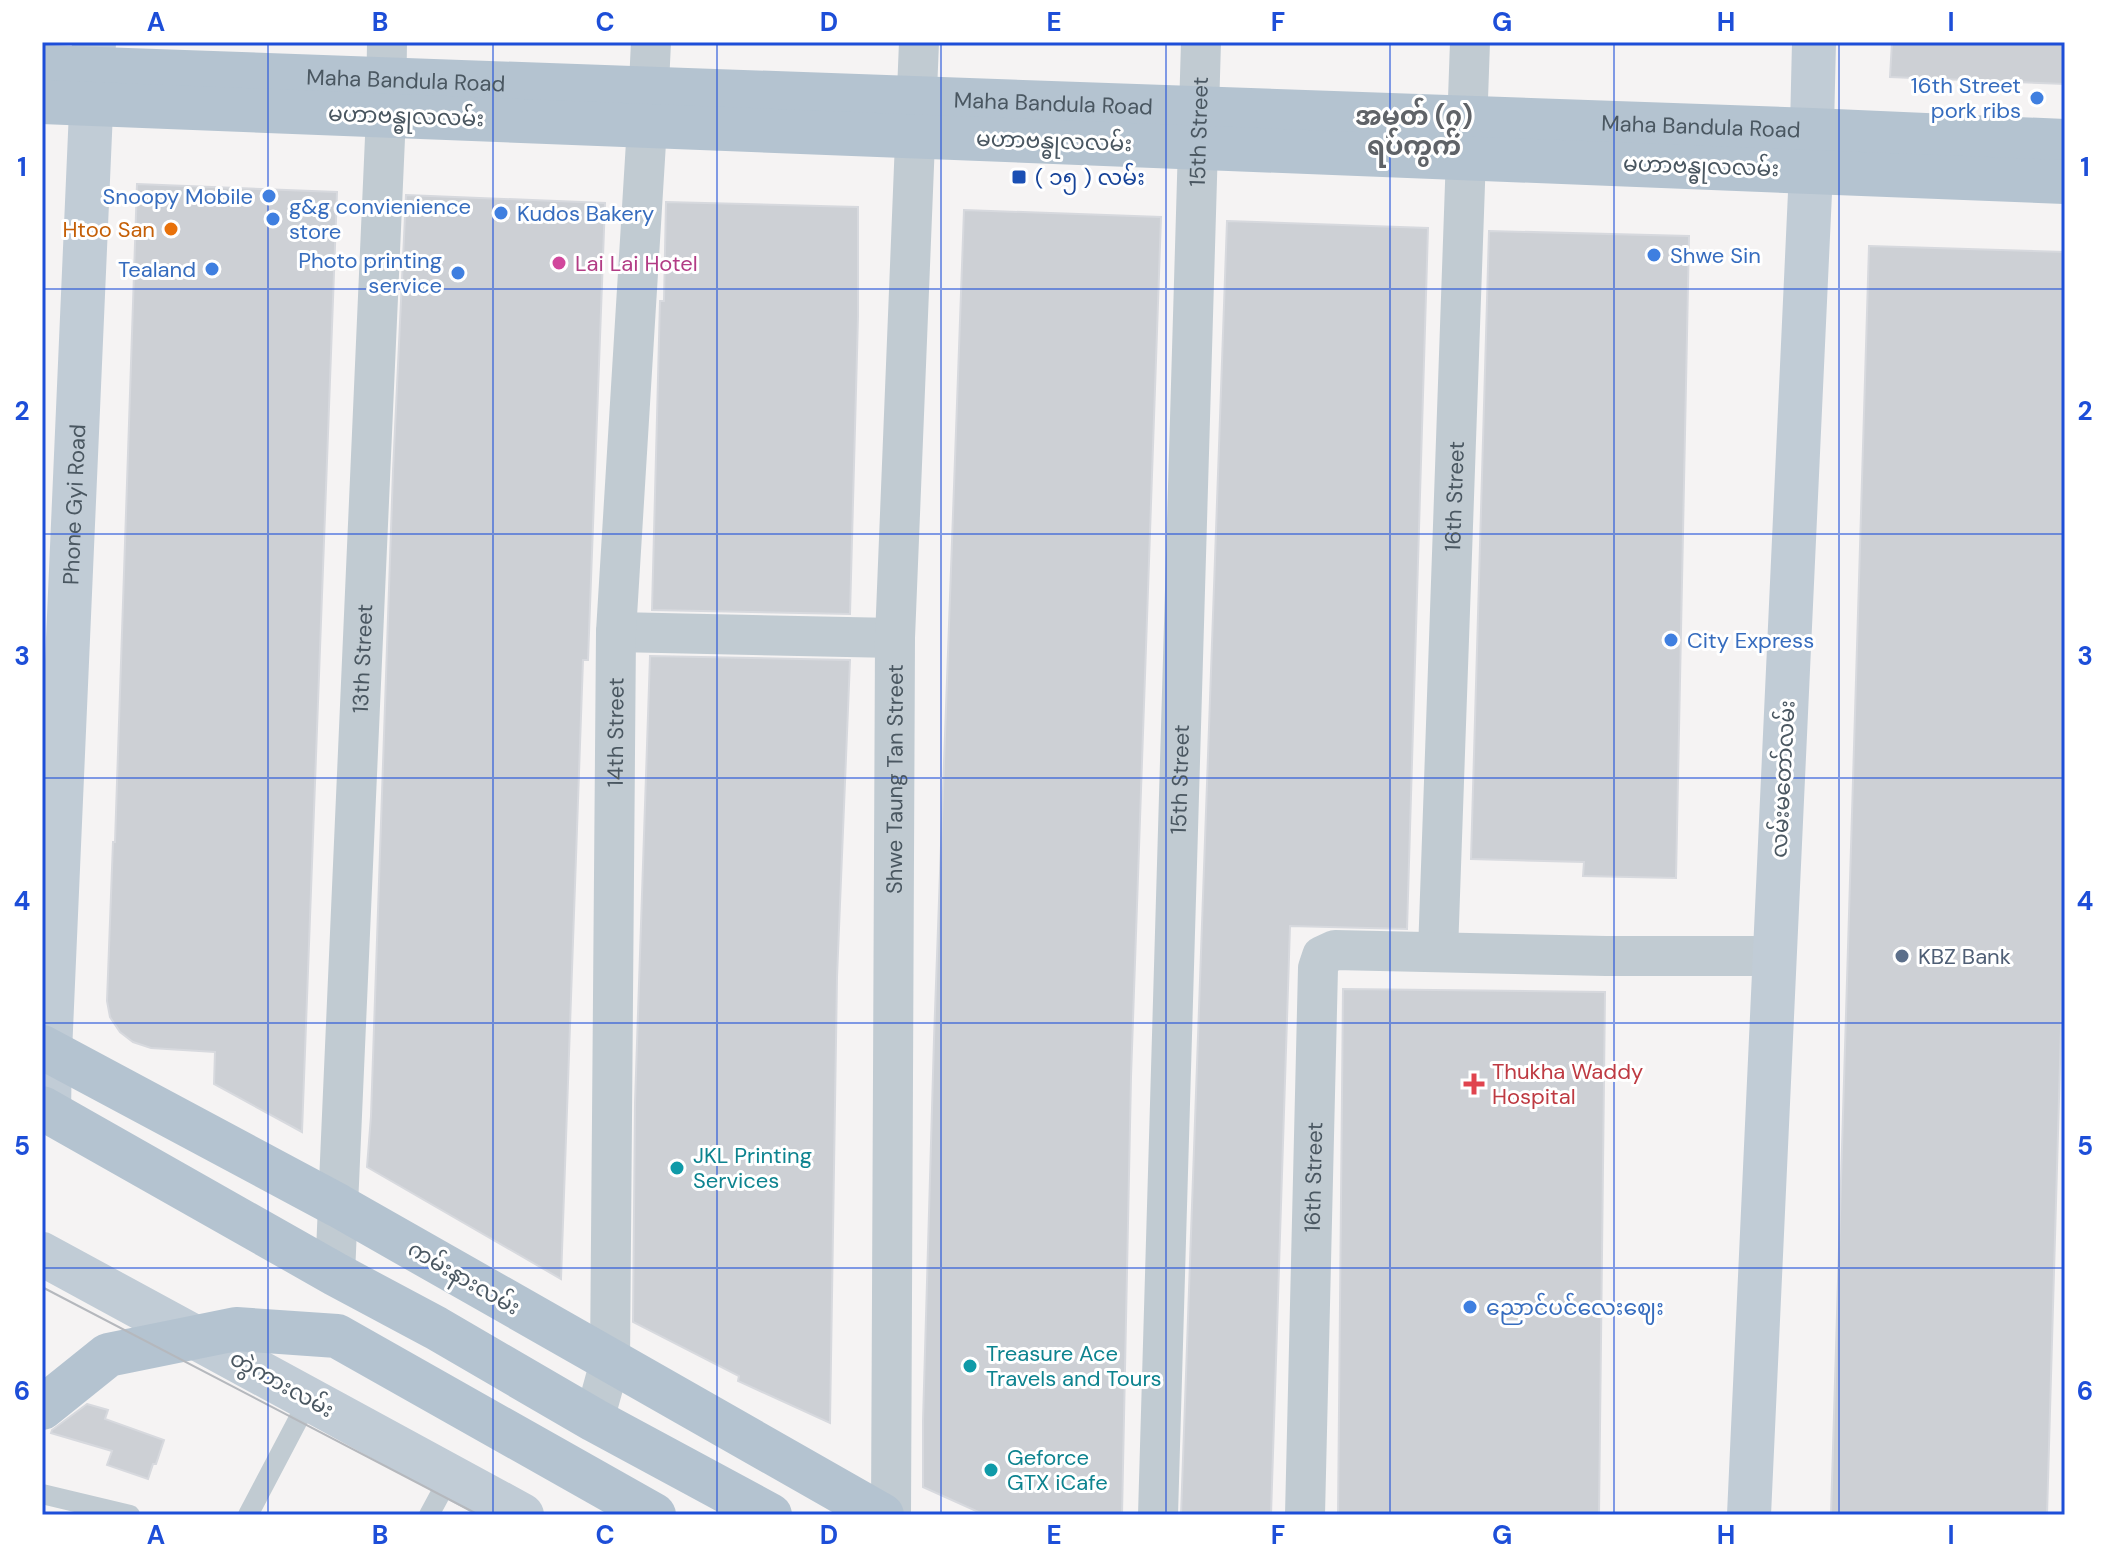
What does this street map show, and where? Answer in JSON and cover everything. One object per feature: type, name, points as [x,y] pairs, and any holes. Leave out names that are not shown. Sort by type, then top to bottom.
[{"type":"main road","points":[[42,90],[44,42]]},
{"type":"main road","name":"လမ်းမတော်လမ်း","points":[[1749,1515],[1812,150],[1814,42]]},
{"type":"main road","points":[[42,67],[93,72]]},
{"type":"main road","name":"မဟာဗန္ဓုလလမ်း","points":[[42,102],[93,72],[386,79],[648,107],[1812,150],[2065,182]]},
{"type":"main road","name":"Phone Gyi Road","points":[[46,1110],[46,1050],[55,969],[93,72]]},
{"type":"main road","name":"Maha Bandula Road","points":[[1812,150],[2065,141]]},
{"type":"main road","name":"ကမ်းနားလမ်း","points":[[46,1050],[339,1206],[882,1515]]},
{"type":"main road","points":[[46,1110],[594,1420],[770,1515]]},
{"type":"main road","name":"တွဲကားလမ်း","points":[[42,1254],[522,1515]]},
{"type":"main road","points":[[42,1408],[108,1355],[236,1329],[337,1336],[654,1515]]},
{"type":"street","name":"14th Street","points":[[594,1420],[610,1362],[616,632],[651,42]]},
{"type":"street","name":"Shwe Taung Tan Street","points":[[891,1515],[895,638],[919,42]]},
{"type":"street","name":"15th Street","points":[[1158,1515],[1201,42]]},
{"type":"street","name":"16th Street","points":[[1438,952],[1470,42]]},
{"type":"street","name":"13th Street","points":[[335,1274],[386,79]]},
{"type":"street","points":[[616,632],[895,638]]},
{"type":"street","name":"16th Street","points":[[1305,1515],[1318,968],[1322,956],[1335,950],[1774,956]]},
{"type":"lane","points":[[248,1515],[309,1399]]},
{"type":"lane","points":[[429,1515],[450,1476]]},
{"type":"lane","points":[[42,1494],[130,1515]]},
{"type":"building","points":[[1892,42],[2065,42],[2065,84],[1890,77]]},
{"type":"building","points":[[137,184],[337,192],[302,1132],[214,1084],[215,1052],[151,1048],[133,1042],[120,1032],[110,1017],[107,1001]]},
{"type":"building","points":[[406,195],[605,203],[588,660],[583,660],[561,1279],[367,1167]]},
{"type":"building","points":[[666,202],[858,207],[850,614],[652,610],[660,301],[664,301]]},
{"type":"building","points":[[964,210],[1161,217],[1131,1077],[1122,1515],[985,1515],[923,1487],[934,1039]]},
{"type":"building","points":[[1227,221],[1428,228],[1407,929],[1290,926],[1271,1515],[1181,1515]]},
{"type":"building","points":[[1489,231],[1689,236],[1676,878],[1583,876],[1584,862],[1471,859]]},
{"type":"building","points":[[1869,246],[2065,252],[2065,890],[2047,1515],[1831,1515]]},
{"type":"building","points":[[650,656],[850,660],[837,977],[830,1423],[738,1381],[739,1376],[633,1322],[635,1103]]},
{"type":"building","points":[[1343,989],[1605,992],[1599,1515],[1338,1515]]},
{"type":"building","points":[[87,1404],[108,1410],[105,1419],[164,1440],[148,1479],[107,1465],[112,1451],[51,1433]]},
{"type":"tram line","points":[[42,1287],[479,1515]]},
{"type":"place","name":"16th Street pork ribs","points":[[2037,98]]},
{"type":"place","name":"( ၁၅ ) လမ်း","points":[[1019,177]]},
{"type":"place","name":"Snoopy Mobile","points":[[269,196]]},
{"type":"place","name":"Kudos Bakery","points":[[501,213]]},
{"type":"place","name":"g&g convienience store","points":[[273,219]]},
{"type":"place","name":"Htoo San","points":[[171,229]]},
{"type":"place","name":"Shwe Sin","points":[[1654,255]]},
{"type":"place","name":"Lai Lai Hotel","points":[[559,263]]},
{"type":"place","name":"Tealand","points":[[212,269]]},
{"type":"place","name":"Photo printing service","points":[[458,273]]},
{"type":"place","name":"City Express","points":[[1671,640]]},
{"type":"place","name":"KBZ Bank","points":[[1902,956]]},
{"type":"place","name":"Thukha Waddy Hospital","points":[[1474,1084]]},
{"type":"place","name":"JKL Printing Services","points":[[677,1168]]},
{"type":"place","name":"ညောင်ပင်လေးဈေး","points":[[1470,1307]]},
{"type":"place","name":"Treasure Ace Travels and Tours","points":[[970,1366]]},
{"type":"place","name":"Geforce GTX iCafe","points":[[991,1470]]},
{"type":"district","name":"အမှတ် (၇) ရပ်ကွက်","points":[[1414,131]]}]
